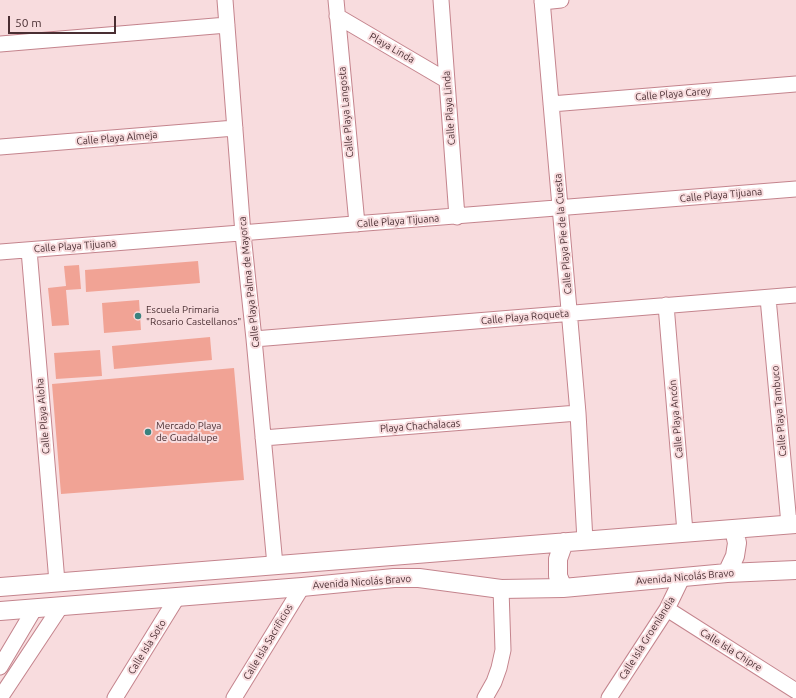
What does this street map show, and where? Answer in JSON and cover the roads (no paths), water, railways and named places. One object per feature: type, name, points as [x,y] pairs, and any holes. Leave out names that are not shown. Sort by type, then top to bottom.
[{"type":"street","name":"Calle Playa Palma de Mayorca","points":[[225,0],[243,234],[275,565]]},
{"type":"street","name":"Calle Playa Langosta","points":[[336,0],[357,224]]},
{"type":"street","name":"Calle Playa Linda","points":[[441,0],[457,217]]},
{"type":"street","points":[[542,1],[561,0]]},
{"type":"street","name":"Calle Playa Pie de la Cuesta","points":[[542,1],[578,414],[585,541]]},
{"type":"street","name":"Playa Linda","points":[[337,16],[446,80]]},
{"type":"street","points":[[0,44],[227,25]]},
{"type":"street","name":"Calle Playa Carey","points":[[551,104],[796,84]]},
{"type":"street","name":"Calle Playa Almeja","points":[[0,147],[235,128]]},
{"type":"street","name":"Calle Playa Tijuana","points":[[0,252],[243,234],[796,189]]},
{"type":"street","name":"Calle Playa Aloha","points":[[29,250],[56,582]]},
{"type":"street","name":"Calle Playa Roqueta","points":[[254,339],[796,295]]},
{"type":"street","name":"Calle Playa Tambuco","points":[[768,298],[792,524]]},
{"type":"street","name":"Calle Playa Ancón","points":[[666,305],[685,532]]},
{"type":"street","name":"Playa Chachalacas","points":[[262,438],[578,414]]},
{"type":"street","points":[[0,587],[792,524]]},
{"type":"street","points":[[727,573],[735,556],[737,543],[734,529]]},
{"type":"street","points":[[563,588],[558,576],[558,559],[564,542]]},
{"type":"street","name":"Avenida Nicolás Bravo","points":[[0,611],[302,587],[394,578],[419,578],[500,589],[563,588],[727,573],[796,570]]},
{"type":"street","name":"Calle Isla Groenlandia","points":[[613,696],[667,609],[682,578]]},
{"type":"street","name":"Calle Isla Sacrificios","points":[[234,698],[302,587]]},
{"type":"street","points":[[485,698],[494,682],[503,650],[500,589]]},
{"type":"street","name":"Calle Isla Soto","points":[[115,698],[178,596]]},
{"type":"street","points":[[0,698],[61,606]]},
{"type":"street","points":[[0,667],[35,608]]},
{"type":"street","name":"Calle Isla Chipre","points":[[667,609],[796,691]]},
{"type":"place","name":"Escuela Primaria \"Rosario Castellanos\"","points":[[138,316]]},
{"type":"place","name":"Mercado Playa de Guadalupe","points":[[148,432]]}]
